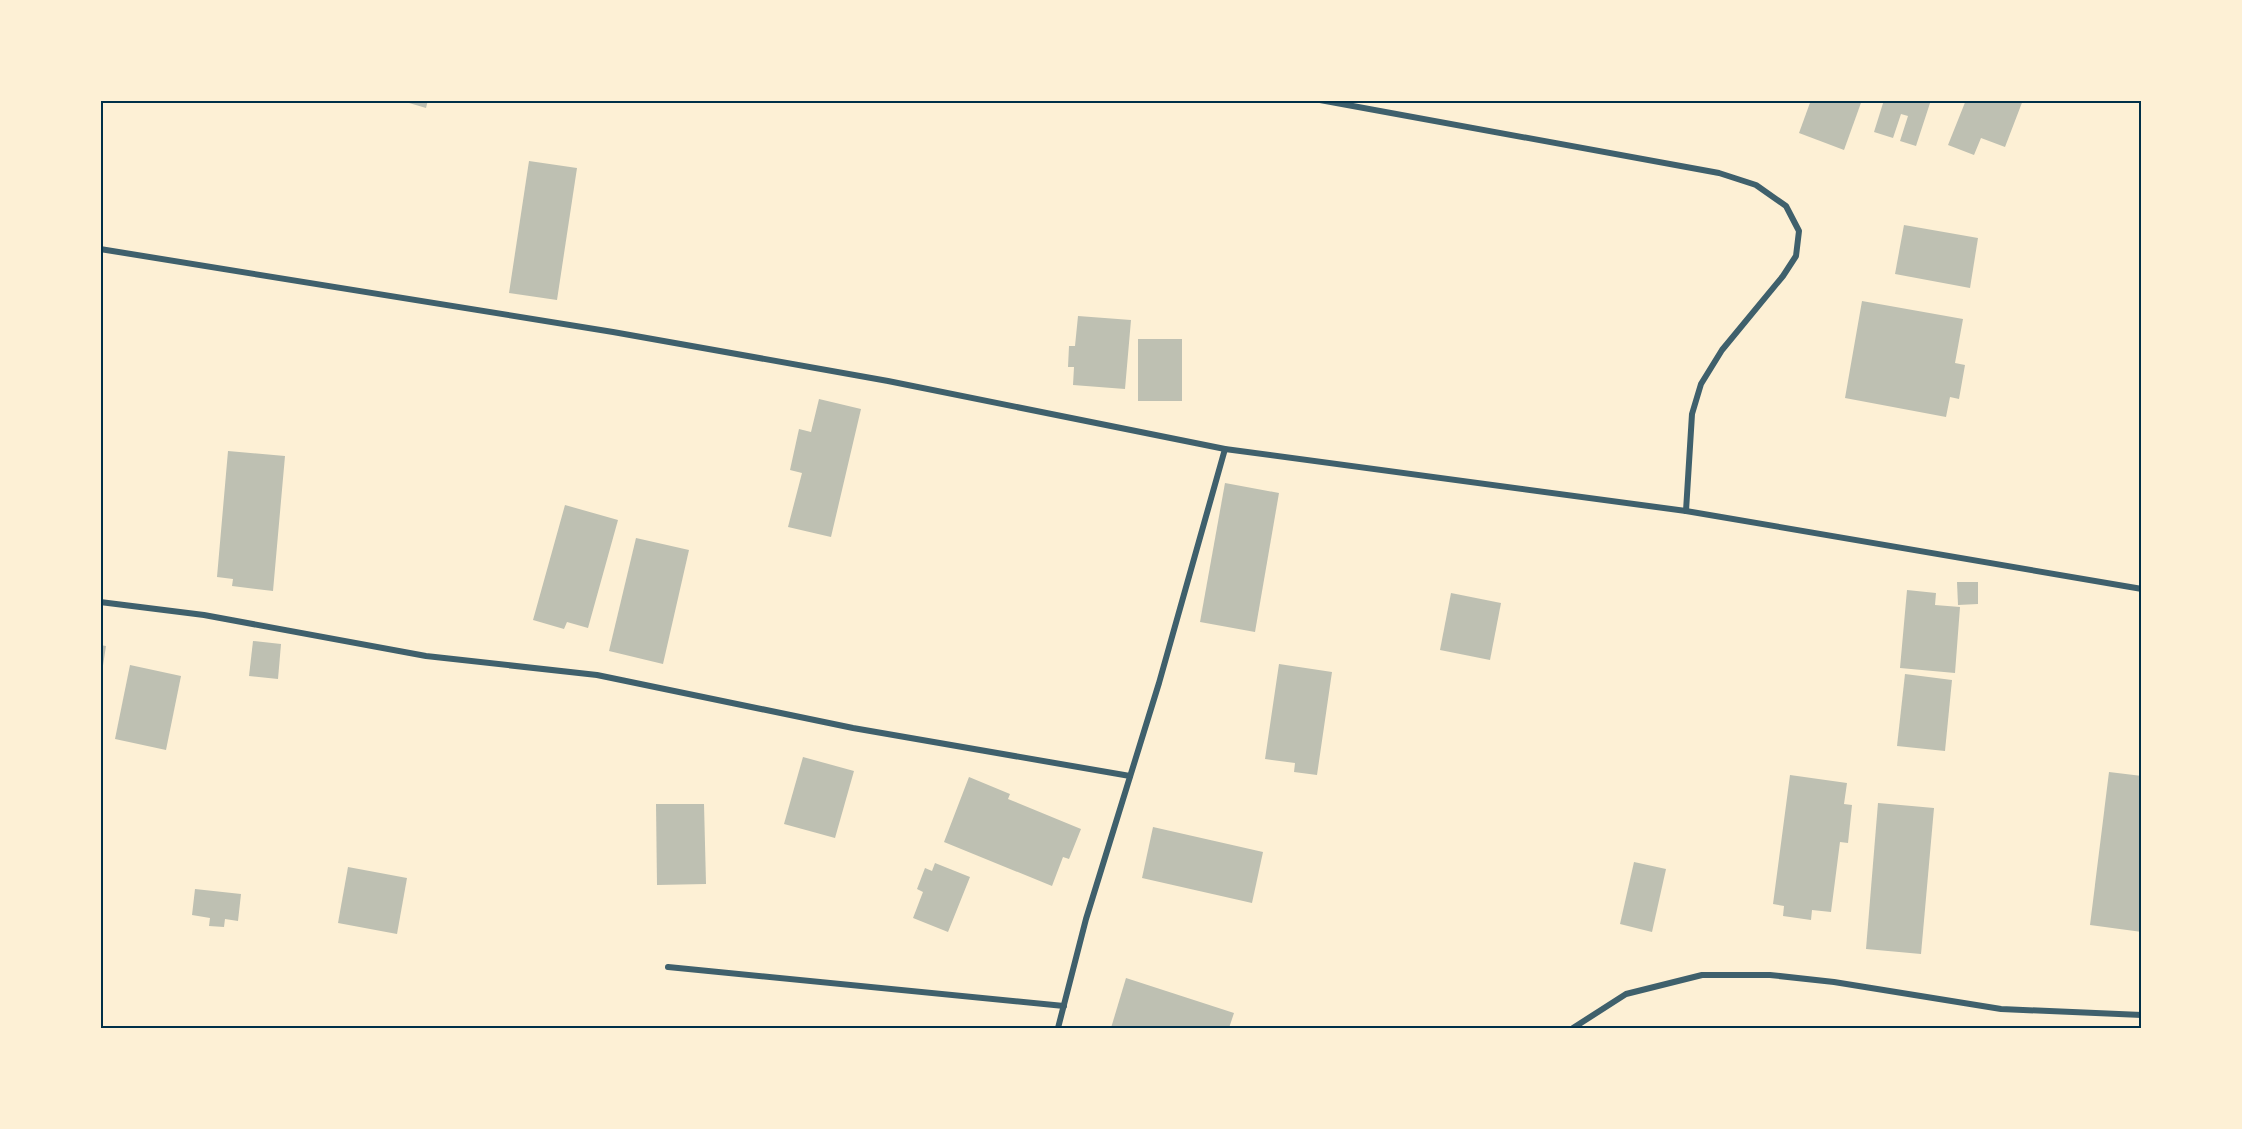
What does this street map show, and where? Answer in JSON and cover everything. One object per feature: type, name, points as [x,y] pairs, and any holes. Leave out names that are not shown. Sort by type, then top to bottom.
[{"type":"street","points":[[1320,100],[1719,173],[1756,185],[1786,206],[1799,231],[1796,256],[1783,276],[1722,351],[1701,384],[1692,414],[1686,511]]},
{"type":"street","points":[[100,249],[613,332],[888,381],[1225,449],[1686,511],[2142,589]]},
{"type":"street","points":[[1058,1029],[1086,919],[1225,449]]},
{"type":"street","points":[[100,603],[204,615],[426,656],[597,675],[853,728],[1130,776]]},
{"type":"street","points":[[668,968],[1064,1006]]},
{"type":"street","points":[[1573,1029],[1626,994],[1702,975],[1770,975],[2001,1009],[2142,1015]]},
{"type":"building","points":[[399,100],[428,100],[426,108]]},
{"type":"building","points":[[1811,100],[1862,100],[1844,150],[1799,133]]},
{"type":"building","points":[[1884,100],[1931,100],[1916,146],[1900,141],[1908,116],[1901,114],[1893,138],[1874,132]]},
{"type":"building","points":[[1966,100],[2023,100],[2005,147],[1981,138],[1974,155],[1948,145]]},
{"type":"building","points":[[529,161],[577,168],[557,300],[509,293]]},
{"type":"building","points":[[1904,225],[1978,238],[1970,288],[1895,274]]},
{"type":"building","points":[[1862,301],[1963,319],[1955,363],[1965,365],[1959,399],[1950,397],[1946,417],[1845,398]]},
{"type":"building","points":[[1078,316],[1131,320],[1125,389],[1073,385],[1074,367],[1068,367],[1069,346],[1075,346]]},
{"type":"building","points":[[1138,339],[1182,339],[1182,401],[1138,401]]},
{"type":"building","points":[[819,399],[861,409],[831,537],[788,527],[802,473],[790,470],[799,429],[811,432]]},
{"type":"building","points":[[228,451],[285,456],[273,591],[232,586],[233,579],[217,577]]},
{"type":"building","points":[[1225,483],[1279,493],[1255,632],[1200,622]]},
{"type":"building","points":[[565,505],[618,520],[588,628],[567,622],[564,629],[533,620]]},
{"type":"building","points":[[636,538],[689,550],[663,664],[609,651]]},
{"type":"building","points":[[1957,582],[1978,582],[1978,604],[1958,605]]},
{"type":"building","points":[[1907,590],[1936,593],[1935,605],[1960,607],[1955,673],[1900,668]]},
{"type":"building","points":[[1451,593],[1501,603],[1490,660],[1440,650]]},
{"type":"building","points":[[253,641],[281,644],[278,679],[249,676]]},
{"type":"building","points":[[100,645],[106,646],[102,672],[100,672]]},
{"type":"building","points":[[1279,664],[1332,672],[1317,775],[1294,772],[1295,763],[1265,759]]},
{"type":"building","points":[[130,665],[181,676],[166,750],[115,739]]},
{"type":"building","points":[[1905,674],[1952,680],[1945,751],[1897,746]]},
{"type":"building","points":[[803,757],[854,771],[835,838],[784,824]]},
{"type":"building","points":[[2109,772],[2142,776],[2142,932],[2090,925]]},
{"type":"building","points":[[1790,775],[1847,783],[1844,804],[1852,805],[1848,843],[1840,842],[1831,912],[1812,910],[1811,920],[1783,916],[1784,906],[1773,904]]},
{"type":"building","points":[[969,777],[1010,794],[1008,799],[1081,829],[1069,859],[1063,857],[1052,886],[944,842]]},
{"type":"building","points":[[1878,803],[1934,808],[1921,954],[1866,949]]},
{"type":"building","points":[[656,804],[704,804],[706,884],[657,885]]},
{"type":"building","points":[[1153,827],[1263,852],[1252,903],[1142,878]]},
{"type":"building","points":[[1634,862],[1666,869],[1652,932],[1620,924]]},
{"type":"building","points":[[935,863],[970,877],[948,932],[913,918],[923,892],[917,889],[925,868],[932,871]]},
{"type":"building","points":[[348,867],[407,878],[397,934],[338,923]]},
{"type":"building","points":[[195,889],[241,894],[238,921],[225,919],[224,927],[209,926],[210,918],[192,915]]},
{"type":"building","points":[[1126,978],[1234,1013],[1229,1028],[1111,1028]]}]
